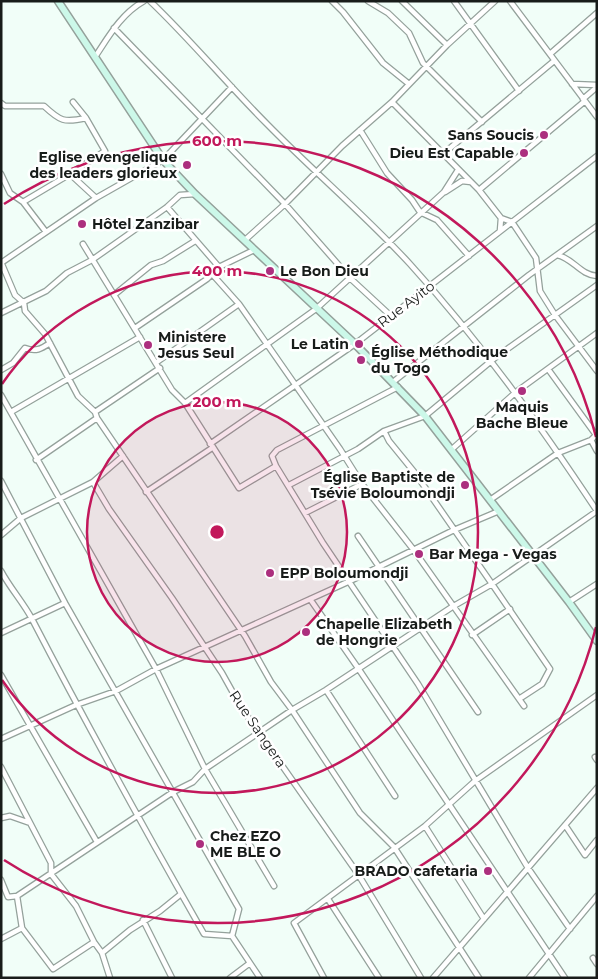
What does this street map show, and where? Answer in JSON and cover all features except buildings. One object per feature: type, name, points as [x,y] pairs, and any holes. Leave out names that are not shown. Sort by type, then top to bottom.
[{"type":"street","points":[[95,57],[114,28],[133,8],[144,1]]},
{"type":"street","points":[[1,880],[8,897],[17,896],[173,792],[193,782],[205,769],[292,710],[326,690],[452,607],[492,584],[597,511],[516,392],[430,287],[316,170],[267,124],[150,1]]},
{"type":"street","points":[[368,1],[388,13],[409,33],[419,57],[482,122]]},
{"type":"street","points":[[402,1],[447,45]]},
{"type":"street","points":[[454,1],[519,91]]},
{"type":"street","points":[[244,240],[285,204],[316,170],[392,102],[447,45],[495,1]]},
{"type":"street","points":[[510,1],[597,116]]},
{"type":"street","points":[[334,2],[383,63],[409,84]]},
{"type":"street","points":[[62,3],[163,160],[195,194],[355,344],[424,416],[500,511],[597,642]]},
{"type":"street","points":[[550,54],[597,13]]},
{"type":"street","points":[[114,28],[285,204],[351,279],[391,316]]},
{"type":"street","points":[[443,154],[554,61]]},
{"type":"street","points":[[572,84],[597,86]]},
{"type":"street","points":[[479,190],[584,100],[597,86]]},
{"type":"street","points":[[232,87],[163,160],[96,198],[1,262],[16,294],[24,303],[25,311],[50,344],[78,396],[95,412],[97,418],[146,492],[241,631],[271,682],[292,710],[360,812],[394,847],[479,978]]},
{"type":"street","points":[[23,202],[105,151],[86,118],[73,102]]},
{"type":"street","points":[[392,102],[479,190],[501,218],[512,222],[536,258],[540,291],[555,315],[597,370]]},
{"type":"street","points":[[1,103],[5,106],[44,106],[59,120],[68,121],[86,118]]},
{"type":"street","points":[[360,130],[387,173],[412,200],[420,212],[437,220],[469,256]]},
{"type":"street","name":"Rue Ayito","points":[[146,492],[355,344],[597,156]]},
{"type":"street","points":[[444,192],[458,170]]},
{"type":"street","points":[[1,174],[10,194],[23,202],[46,232]]},
{"type":"street","points":[[70,174],[96,198]]},
{"type":"street","points":[[185,403],[316,309],[444,192],[462,181],[471,182]]},
{"type":"street","points":[[1,313],[36,298],[67,273],[92,260],[167,208],[180,195],[195,194]]},
{"type":"street","points":[[167,208],[219,267]]},
{"type":"street","points":[[500,232],[501,218]]},
{"type":"street","points":[[570,929],[528,868],[453,741],[393,646],[305,513],[276,466],[273,452],[395,384],[462,326],[597,226]]},
{"type":"street","points":[[114,295],[151,265],[163,261],[195,241]]},
{"type":"street","points":[[83,244],[157,362],[172,390],[185,403],[239,488],[276,466]]},
{"type":"street","points":[[135,328],[212,274],[219,267],[254,250]]},
{"type":"street","points":[[557,255],[568,257],[575,266],[591,276],[597,276]]},
{"type":"street","points":[[212,274],[239,304],[362,484],[413,549],[452,607],[524,706]]},
{"type":"street","points":[[289,485],[384,431],[424,416],[491,361],[597,285]]},
{"type":"street","points":[[157,362],[239,304]]},
{"type":"street","points":[[451,450],[516,392],[597,333]]},
{"type":"street","points":[[10,412],[140,337]]},
{"type":"street","points":[[1,370],[13,363],[25,348],[32,350],[40,349],[50,344]]},
{"type":"street","points":[[95,412],[160,368]]},
{"type":"street","points":[[490,500],[558,453],[591,440],[596,434],[548,368]]},
{"type":"street","points":[[1,395],[36,460],[103,572],[156,669],[205,769],[274,886]]},
{"type":"street","points":[[36,460],[97,418]]},
{"type":"street","points":[[384,431],[389,442],[414,473],[550,669],[542,684],[518,699]]},
{"type":"street","points":[[591,440],[597,450]]},
{"type":"street","points":[[1,535],[21,518],[93,482],[123,456]]},
{"type":"street","points":[[1,481],[66,603],[239,909],[232,936],[260,978]]},
{"type":"street","name":"Rue Sangera","points":[[93,482],[109,509],[222,673],[241,707],[358,874],[421,978]]},
{"type":"street","points":[[305,513],[362,484]]},
{"type":"street","points":[[1,739],[76,705],[116,691],[156,669],[310,599],[454,530],[500,511]]},
{"type":"street","points":[[358,536],[478,712]]},
{"type":"street","points":[[1,571],[31,618],[76,705],[204,934],[232,936]]},
{"type":"street","points":[[569,602],[597,584]]},
{"type":"street","points":[[310,599],[565,978]]},
{"type":"street","points":[[1,633],[66,603]]},
{"type":"street","points":[[472,635],[510,610]]},
{"type":"street","points":[[1,675],[97,842]]},
{"type":"street","points":[[326,690],[395,796]]},
{"type":"street","points":[[324,978],[294,923],[394,847],[425,826],[475,781],[597,695]]},
{"type":"street","points":[[1,767],[51,863],[52,874],[76,906],[94,942],[102,953],[110,978]]},
{"type":"street","points":[[433,978],[597,788]]},
{"type":"street","points":[[1,818],[10,816],[32,824]]},
{"type":"street","points":[[565,825],[585,855],[597,840]]},
{"type":"street","points":[[425,826],[484,919]]},
{"type":"street","points":[[102,953],[143,920],[181,894]]},
{"type":"street","points":[[17,896],[22,928],[53,969],[94,942]]},
{"type":"street","points":[[529,978],[597,896]]},
{"type":"street","points":[[328,899],[379,978]]},
{"type":"street","points":[[143,920],[172,978]]},
{"type":"street","points":[[1,939],[22,928]]},
{"type":"street","points":[[593,958],[597,964]]},
{"type":"street","points":[[230,978],[250,963]]},
{"type":"place","name":"Sans Soucis","points":[[544,135]]},
{"type":"place","name":"Dieu Est Capable","points":[[524,153]]},
{"type":"place","name":"Eglise evengelique des leaders glorieux","points":[[187,165]]},
{"type":"place","name":"Hôtel Zanzibar","points":[[82,224]]},
{"type":"place","name":"Le Bon Dieu","points":[[270,271]]},
{"type":"place","name":"Le Latin","points":[[359,344]]},
{"type":"place","name":"Ministere Jesus Seul","points":[[148,345]]},
{"type":"place","name":"Église Méthodique du Togo","points":[[361,360]]},
{"type":"place","name":"Maquis Bache Bleue","points":[[522,391]]},
{"type":"place","name":"Église Baptiste de Tsévie Boloumondji","points":[[465,485]]},
{"type":"place","name":"Bar Mega - Vegas","points":[[419,554]]},
{"type":"place","name":"EPP Boloumondji","points":[[270,573]]},
{"type":"place","name":"Chapelle Elizabeth de Hongrie","points":[[306,632]]},
{"type":"place","name":"Chez EZO ME BLE O","points":[[200,844]]},
{"type":"place","name":"BRADO cafetaria","points":[[488,871]]}]
